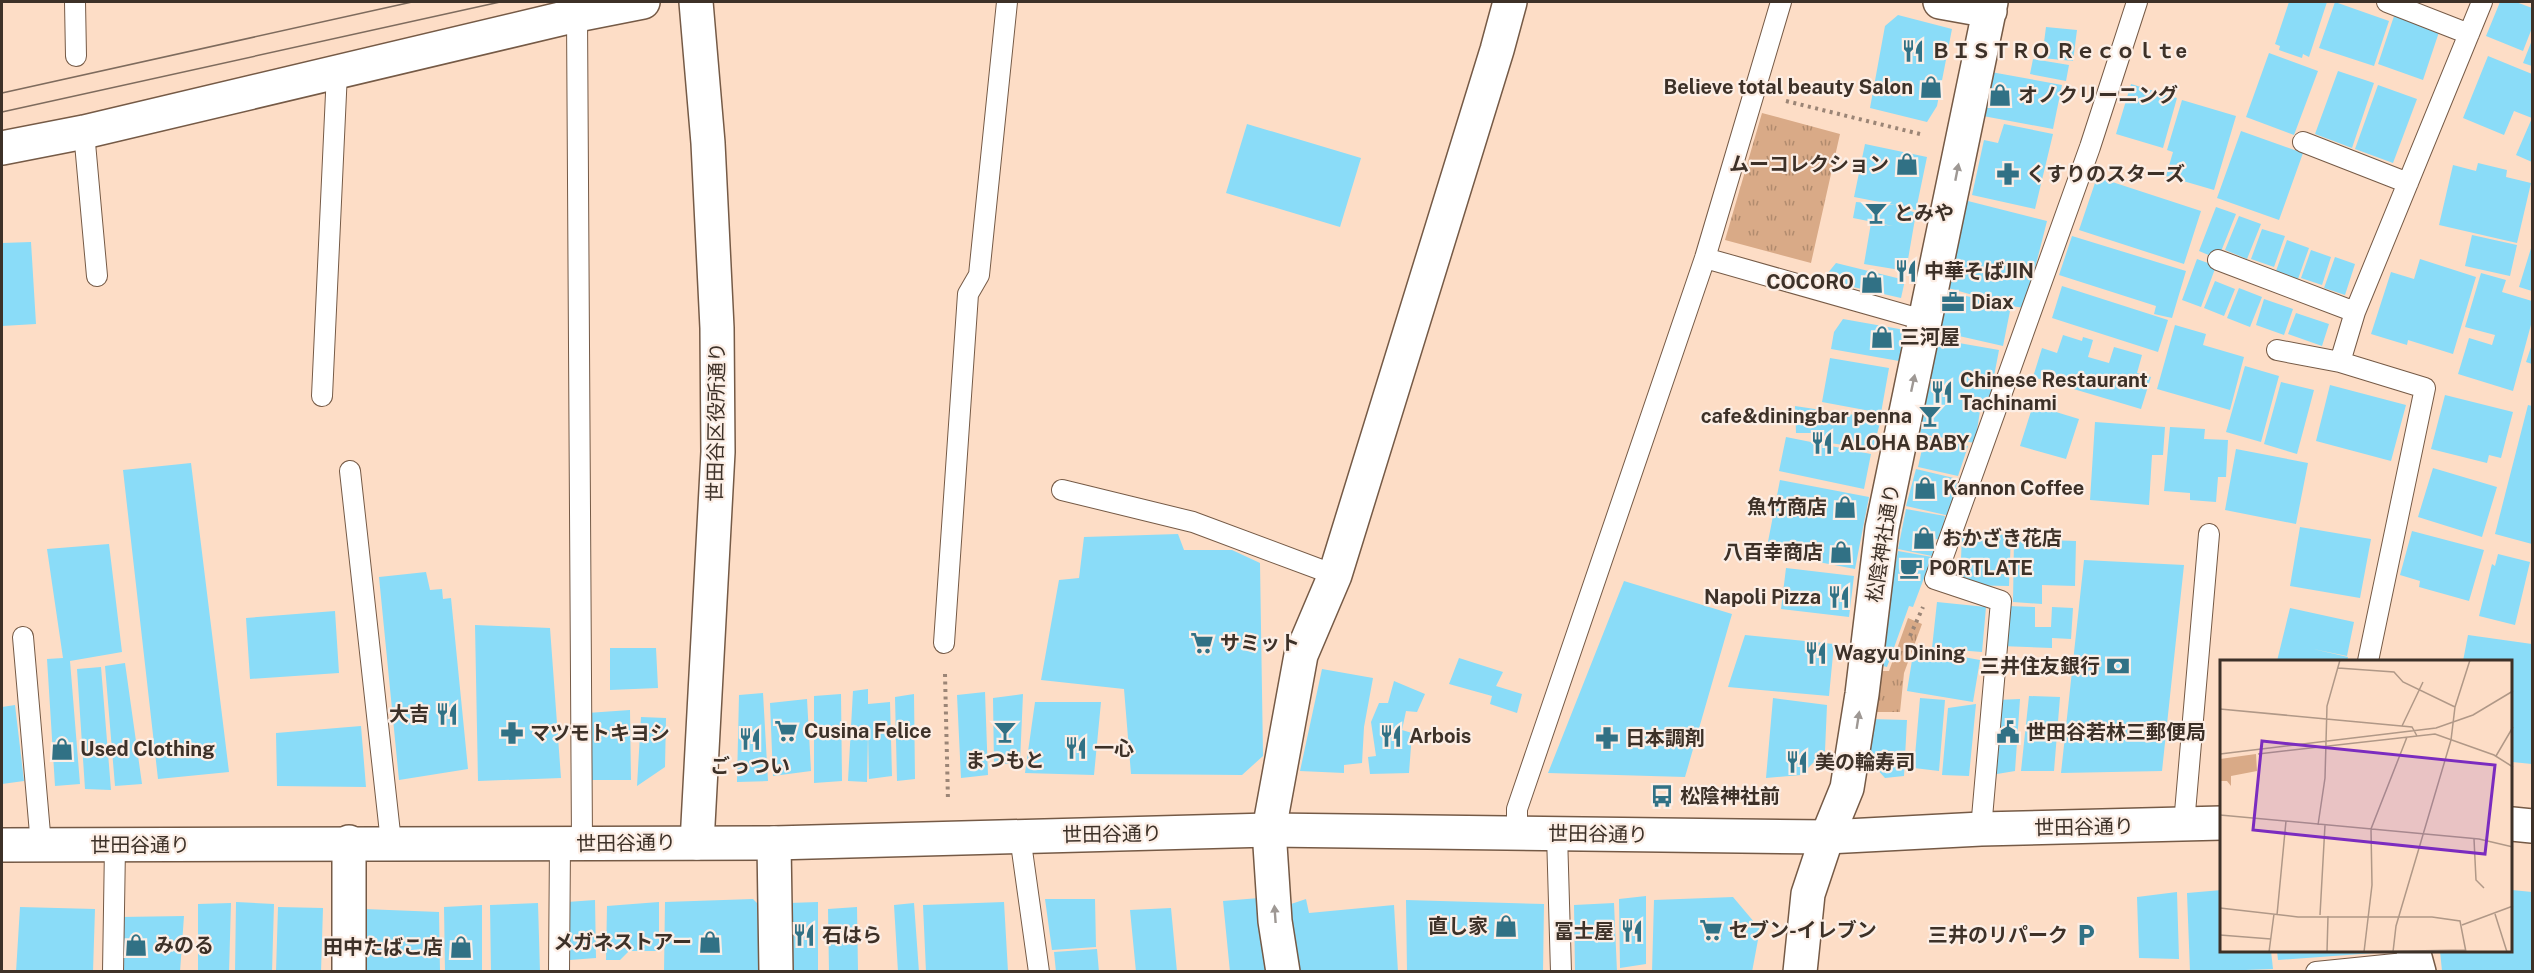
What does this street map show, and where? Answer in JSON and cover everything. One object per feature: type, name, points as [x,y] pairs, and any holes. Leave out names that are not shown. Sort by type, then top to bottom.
[{"type":"street","points":[[2,148],[84,132],[577,15],[643,2]]},
{"type":"street","name":"世田谷区役所通り","points":[[696,2],[708,143],[714,264],[718,441],[697,843]]},
{"type":"street","points":[[1283,972],[1275,921],[1269,830],[1301,655],[1335,575],[1510,2]]},
{"type":"street","points":[[1940,2],[1990,6]]},
{"type":"street","name":"松陰神社通り","points":[[1800,972],[1808,894],[1827,837],[1847,788],[1862,694],[1882,528],[1927,321],[1990,6]]},
{"type":"street","name":"世田谷通り","points":[[2,845],[115,846],[349,842],[774,843],[1269,830],[1827,837],[1981,829],[2220,823]]},
{"type":"street","points":[[2513,824],[2532,826]]},
{"type":"street","points":[[349,842],[349,972]]},
{"type":"street","points":[[774,843],[776,972]]},
{"type":"lane","points":[[75,2],[76,56]]},
{"type":"lane","points":[[944,643],[968,294],[980,275],[1007,2]]},
{"type":"lane","points":[[1517,834],[1517,809],[1705,258],[1781,2]]},
{"type":"lane","points":[[1981,829],[2001,602],[1935,579],[2090,147],[2137,2]]},
{"type":"lane","points":[[2387,2],[2469,34]]},
{"type":"lane","points":[[2340,362],[2355,312],[2482,2]]},
{"type":"lane","points":[[559,972],[571,844],[577,15]]},
{"type":"lane","points":[[322,396],[338,72]]},
{"type":"lane","points":[[84,132],[96,276]]},
{"type":"lane","points":[[2303,142],[2408,183]]},
{"type":"lane","points":[[1705,258],[1927,321]]},
{"type":"lane","points":[[2218,260],[2355,312]]},
{"type":"lane","points":[[2277,350],[2340,362],[2425,388],[2368,660]]},
{"type":"lane","points":[[350,471],[391,842]]},
{"type":"lane","points":[[1062,490],[1193,522],[1335,575]]},
{"type":"lane","points":[[2184,824],[2209,534]]},
{"type":"lane","points":[[23,637],[41,845]]},
{"type":"lane","points":[[1557,834],[1562,972]]},
{"type":"lane","points":[[1020,836],[1038,972]]},
{"type":"lane","points":[[113,972],[115,846]]},
{"type":"lane","points":[[2316,972],[2416,961]]},
{"type":"path","points":[[1754,92],[1963,145]]},
{"type":"path","points":[[944,643],[950,838]]},
{"type":"green space","points":[[1762,113],[1840,134],[1811,263],[1725,240]]},
{"type":"green space","points":[[1908,618],[1922,624],[1904,673],[1900,712],[1869,712],[1873,671],[1889,671]]},
{"type":"building","points":[[2289,2],[2327,2],[2309,57],[2303,54],[2302,58],[2279,50],[2280,46],[2275,44]]},
{"type":"building","points":[[2335,2],[2389,21],[2374,66],[2319,48]]},
{"type":"building","points":[[2500,2],[2516,2],[2532,8],[2532,28],[2523,51],[2486,36]]},
{"type":"building","points":[[1898,15],[1952,29],[1937,106],[1927,122],[1870,108],[1885,26]]},
{"type":"building","points":[[2394,16],[2439,32],[2423,80],[2378,64]]},
{"type":"building","points":[[2046,27],[2077,30],[2073,61],[2042,58]]},
{"type":"building","points":[[2532,40],[2532,66],[2523,63]]},
{"type":"building","points":[[2269,53],[2318,71],[2294,135],[2246,117]]},
{"type":"building","points":[[2488,56],[2532,74],[2532,118],[2514,111],[2504,135],[2463,118]]},
{"type":"building","points":[[2033,59],[2069,65],[2066,81],[2030,74]]},
{"type":"building","points":[[2338,71],[2374,83],[2352,148],[2315,134]]},
{"type":"building","points":[[1991,72],[2062,85],[2053,129],[1983,116]]},
{"type":"building","points":[[2131,84],[2177,98],[2163,148],[2116,134]]},
{"type":"building","points":[[2378,85],[2417,99],[2393,163],[2355,149]]},
{"type":"building","points":[[2182,100],[2236,116],[2214,190],[2166,176],[2173,152],[2167,150]]},
{"type":"building","points":[[2532,118],[2532,162],[2516,155]]},
{"type":"building","points":[[1247,124],[1361,158],[1340,227],[1226,193]]},
{"type":"building","points":[[2004,124],[2053,134],[2035,209],[1972,195],[1984,140],[1998,143]]},
{"type":"building","points":[[2241,131],[2303,153],[2279,220],[2217,198]]},
{"type":"building","points":[[1865,144],[1927,157],[1916,210],[1897,206],[1916,213],[1906,271],[1864,264],[1871,223],[1893,226],[1853,218],[1856,202],[1895,205],[1854,197]]},
{"type":"building","points":[[2478,163],[2507,170],[2506,177],[2531,183],[2517,243],[2439,225],[2453,165],[2476,171]]},
{"type":"building","points":[[2097,177],[2201,211],[2184,264],[2079,230]]},
{"type":"building","points":[[1964,200],[2047,221],[2025,308],[2011,306],[2003,346],[1937,331],[1946,292],[2001,303],[1941,286]]},
{"type":"building","points":[[2216,207],[2236,214],[2218,259],[2199,251]]},
{"type":"building","points":[[2239,216],[2261,224],[2247,259],[2225,250]]},
{"type":"building","points":[[2262,229],[2285,236],[2274,267],[2251,259]]},
{"type":"building","points":[[2472,235],[2517,245],[2510,276],[2465,266]]},
{"type":"building","points":[[2072,236],[2186,271],[2172,318],[2154,314],[2156,306],[2059,275]]},
{"type":"building","points":[[2287,240],[2309,248],[2298,279],[2276,271]]},
{"type":"building","points":[[31,242],[36,324],[2,326],[2,243]]},
{"type":"building","points":[[2532,245],[2532,291],[2519,287]]},
{"type":"building","points":[[2311,250],[2331,257],[2322,285],[2301,278]]},
{"type":"building","points":[[2335,257],[2355,264],[2345,295],[2324,288]]},
{"type":"building","points":[[2197,259],[2216,266],[2201,307],[2182,300]]},
{"type":"building","points":[[2420,259],[2476,277],[2453,354],[2408,340],[2407,345],[2371,334],[2391,272],[2414,279]]},
{"type":"building","name":"COCORO","points":[[1836,263],[1905,280],[1901,298],[1840,284],[1838,278],[1827,274]]},
{"type":"building","points":[[2481,273],[2506,280],[2502,292],[2532,301],[2532,321],[2513,391],[2458,374],[2469,338],[2492,345],[2495,335],[2465,327]]},
{"type":"building","points":[[2215,281],[2235,289],[2224,316],[2204,308]]},
{"type":"building","points":[[2062,286],[2168,320],[2158,352],[2052,318]]},
{"type":"building","points":[[2239,288],[2262,297],[2250,327],[2227,318]]},
{"type":"building","points":[[2264,299],[2293,309],[2284,335],[2256,325]]},
{"type":"building","points":[[2296,313],[2329,324],[2322,346],[2288,334]]},
{"type":"building","points":[[1843,319],[1905,330],[1899,361],[1831,349],[1834,332]]},
{"type":"building","points":[[2175,325],[2206,334],[2203,345],[2244,357],[2230,410],[2157,389]]},
{"type":"building","points":[[2063,335],[2082,341],[2083,337],[2093,340],[2088,357],[2109,363],[2114,347],[2142,355],[2137,373],[2151,377],[2141,409],[2033,377],[2042,348],[2057,353]]},
{"type":"building","points":[[1936,339],[1999,350],[1987,413],[1980,411],[1975,443],[1920,434]]},
{"type":"building","points":[[2532,344],[2532,364],[2526,362]]},
{"type":"building","points":[[1830,358],[1889,368],[1881,413],[1822,402]]},
{"type":"building","points":[[2245,366],[2279,376],[2261,442],[2226,432]]},
{"type":"building","points":[[2281,382],[2314,390],[2297,454],[2264,444]]},
{"type":"building","points":[[2330,385],[2406,405],[2391,461],[2316,441]]},
{"type":"building","points":[[2445,395],[2513,412],[2501,458],[2489,455],[2487,463],[2431,449]]},
{"type":"building","points":[[2033,405],[2079,419],[2066,459],[2020,446]]},
{"type":"building","points":[[2528,405],[2532,406],[2532,544],[2495,534]]},
{"type":"building","points":[[1795,406],[1881,419],[1873,449],[1815,441],[1816,433],[1796,433]]},
{"type":"building","points":[[2095,422],[2165,427],[2163,455],[2152,455],[2149,505],[2090,500]]},
{"type":"building","points":[[2170,427],[2205,429],[2204,439],[2228,440],[2226,477],[2218,477],[2216,502],[2190,500],[2190,493],[2164,491]]},
{"type":"building","points":[[1925,436],[1968,446],[1958,476],[1918,467]]},
{"type":"building","points":[[1786,437],[1871,454],[1864,489],[1779,471]]},
{"type":"building","points":[[2236,449],[2308,463],[2296,524],[2225,510]]},
{"type":"building","points":[[191,463],[229,772],[158,779],[123,470]]},
{"type":"building","points":[[2433,468],[2497,487],[2482,537],[2418,517]]},
{"type":"building","points":[[1916,469],[1958,479],[1950,516],[1906,506]]},
{"type":"building","points":[[1780,480],[1869,497],[1855,569],[1766,552]]},
{"type":"building","points":[[1906,509],[1945,516],[1941,540],[1936,539],[1932,556],[1898,549]]},
{"type":"building","points":[[2300,527],[2371,539],[2360,598],[2290,586]]},
{"type":"building","points":[[2412,531],[2484,550],[2469,601],[2419,587],[2420,581],[2400,575]]},
{"type":"building","points":[[1962,533],[2011,535],[2009,586],[1960,585]]},
{"type":"building","points":[[1178,534],[1184,550],[1232,550],[1260,563],[1263,756],[1242,775],[1131,774],[1124,689],[1041,680],[1059,580],[1079,578],[1084,537]]},
{"type":"building","points":[[2014,539],[2076,541],[2075,586],[2042,585],[2042,604],[2013,602]]},
{"type":"building","points":[[109,544],[122,652],[70,661],[80,784],[55,786],[47,659],[63,658],[47,549]]},
{"type":"building","points":[[1898,551],[1932,557],[1913,607],[1909,606],[1887,667],[1879,665],[1884,624]]},
{"type":"building","points":[[2498,554],[2530,562],[2515,625],[2479,616],[2492,564],[2495,566]]},
{"type":"building","points":[[2084,560],[2184,565],[2162,771],[2061,773]]},
{"type":"building","points":[[1786,568],[1854,576],[1849,617],[1781,609]]},
{"type":"building","points":[[426,572],[430,590],[442,589],[443,599],[451,598],[468,769],[399,780],[379,577]]},
{"type":"building","points":[[1624,581],[1732,614],[1685,777],[1548,773]]},
{"type":"building","points":[[1937,602],[1986,607],[1982,652],[1932,648]]},
{"type":"building","points":[[2008,606],[2035,607],[2035,627],[2051,627],[2052,607],[2073,608],[2071,639],[2052,638],[2052,648],[2000,646]]},
{"type":"building","points":[[2290,608],[2354,622],[2347,656],[2313,649],[2348,657],[2347,660],[2277,660]]},
{"type":"building","points":[[335,611],[339,673],[250,679],[246,618]]},
{"type":"building","points":[[475,625],[550,628],[561,778],[478,781]]},
{"type":"building","points":[[1745,635],[1834,644],[1829,696],[1728,687]]},
{"type":"building","points":[[2468,635],[2532,644],[2532,764],[2513,762],[2513,660],[2463,660]]},
{"type":"building","points":[[610,648],[656,648],[658,688],[610,690]]},
{"type":"building","points":[[1914,648],[1980,660],[1973,702],[1907,691]]},
{"type":"building","points":[[1459,658],[1503,672],[1496,686],[1522,694],[1517,713],[1490,704],[1492,696],[1449,684]]},
{"type":"building","points":[[125,663],[142,784],[115,786],[105,666]]},
{"type":"building","points":[[101,667],[111,790],[85,789],[77,669]]},
{"type":"building","points":[[1322,669],[1373,678],[1364,727],[1362,763],[1344,765],[1344,773],[1300,771]]},
{"type":"building","points":[[1394,681],[1425,694],[1417,712],[1406,711],[1402,730],[1412,733],[1409,773],[1370,774],[1368,757],[1376,756],[1371,722],[1379,703],[1388,703]]},
{"type":"building","points":[[868,689],[868,704],[890,702],[892,776],[869,779],[868,733],[867,782],[848,781],[853,691]]},
{"type":"building","points":[[985,692],[988,775],[961,778],[957,695]]},
{"type":"building","points":[[763,693],[768,781],[737,782],[739,695]]},
{"type":"building","points":[[841,694],[842,781],[814,783],[814,696]]},
{"type":"building","points":[[914,694],[915,779],[897,781],[895,697]]},
{"type":"building","points":[[1023,694],[1020,762],[994,765],[993,698]]},
{"type":"building","points":[[2029,696],[2060,697],[2054,771],[2021,771]]},
{"type":"building","points":[[1773,698],[1827,705],[1825,751],[1801,775],[1766,778]]},
{"type":"building","points":[[1920,698],[1945,700],[1939,771],[1914,768]]},
{"type":"building","points":[[807,699],[811,771],[773,776],[770,703]]},
{"type":"building","points":[[2020,699],[2015,771],[1991,775],[1997,700]]},
{"type":"building","points":[[1035,702],[1101,702],[1094,775],[1025,773]]},
{"type":"building","points":[[1976,704],[1969,776],[1942,775],[1948,708]]},
{"type":"building","points":[[15,705],[24,781],[2,784],[2,707]]},
{"type":"building","points":[[630,710],[631,780],[589,780],[587,713]]},
{"type":"building","points":[[641,717],[666,718],[665,767],[637,786]]},
{"type":"building","points":[[1870,719],[1907,720],[1904,776],[1885,778],[1867,758]]},
{"type":"building","points":[[361,726],[366,787],[277,786],[276,733]]},
{"type":"building","points":[[2220,890],[2220,952],[2271,952],[2273,969],[2190,972],[2187,893]]},
{"type":"building","points":[[2513,890],[2532,892],[2532,972],[2442,971],[2440,952],[2513,952]]},
{"type":"building","points":[[2177,892],[2179,959],[2139,958],[2137,897]]},
{"type":"building","points":[[1646,896],[1646,964],[1620,968],[1619,899]]},
{"type":"building","points":[[1733,897],[1760,929],[1752,972],[1652,972],[1654,900]]},
{"type":"building","points":[[1259,898],[1268,972],[1230,972],[1223,901]]},
{"type":"building","points":[[753,899],[760,906],[760,972],[664,972],[665,902]]},
{"type":"building","points":[[1045,899],[1095,899],[1096,947],[1052,950]]},
{"type":"building","points":[[1306,899],[1309,913],[1394,905],[1398,972],[1297,972],[1288,905]]},
{"type":"building","points":[[595,900],[596,958],[570,960],[567,902]]},
{"type":"building","points":[[1406,900],[1544,904],[1543,972],[1407,972]]},
{"type":"building","points":[[236,902],[274,904],[272,972],[235,972]]},
{"type":"building","points":[[659,902],[659,951],[629,951],[620,960],[606,960],[607,906]]},
{"type":"building","points":[[818,902],[818,972],[790,972],[789,903]]},
{"type":"building","points":[[1004,902],[1008,972],[926,972],[923,905]]},
{"type":"building","points":[[231,903],[229,972],[198,972],[198,904]]},
{"type":"building","points":[[538,903],[540,972],[491,972],[490,905]]},
{"type":"building","points":[[914,903],[919,972],[898,972],[894,905]]},
{"type":"building","points":[[1614,903],[1617,972],[1575,972],[1574,905]]},
{"type":"building","points":[[482,905],[482,972],[445,972],[444,907]]},
{"type":"building","points":[[20,907],[95,909],[93,972],[16,972]]},
{"type":"building","points":[[278,907],[323,908],[321,972],[276,972]]},
{"type":"building","points":[[857,907],[858,972],[829,972],[828,909]]},
{"type":"building","points":[[1171,908],[1177,972],[1136,972],[1130,910]]},
{"type":"building","points":[[364,909],[439,912],[440,972],[363,972]]},
{"type":"building","points":[[184,916],[180,972],[121,972],[120,917]]},
{"type":"building","points":[[1097,949],[1099,972],[1056,972],[1054,952]]},
{"type":"building","points":[[2277,952],[2388,952],[2278,960]]},
{"type":"tram line","points":[[2,93],[412,2]]},
{"type":"tram line","points":[[2,112],[500,2]]},
{"type":"place","name":"ＢＩＳＴＲＯ Ｒｅｃｏｌｔe","points":[[1913,51]]},
{"type":"place","name":"Believe total beauty Salon","points":[[1931,87]]},
{"type":"place","name":"オノクリーニング","points":[[2000,95]]},
{"type":"place","name":"ムーコレクション","points":[[1907,164]]},
{"type":"place","name":"くすりのスターズ","points":[[2008,174]]},
{"type":"place","name":"とみや","points":[[1876,213]]},
{"type":"place","name":"中華そばJIN","points":[[1906,271]]},
{"type":"place","name":"COCORO","points":[[1872,282]]},
{"type":"place","name":"Diax","points":[[1953,302]]},
{"type":"place","name":"三河屋","points":[[1882,337]]},
{"type":"place","name":"Chinese Restaurant Tachinami","points":[[1942,392]]},
{"type":"place","name":"cafe&diningbar penna","points":[[1930,416]]},
{"type":"place","name":"ALOHA BABY","points":[[1822,443]]},
{"type":"place","name":"Kannon Coffee","points":[[1925,488]]},
{"type":"place","name":"魚竹商店","points":[[1845,507]]},
{"type":"place","name":"おかざき花店","points":[[1924,538]]},
{"type":"place","name":"八百幸商店","points":[[1841,552]]},
{"type":"place","name":"PORTLATE","points":[[1911,568]]},
{"type":"place","name":"Napoli Pizza","points":[[1839,597]]},
{"type":"place","name":"サミット","points":[[1202,643]]},
{"type":"place","name":"Wagyu Dining","points":[[1816,653]]},
{"type":"place","name":"三井住友銀行","points":[[2118,666]]},
{"type":"place","name":"大吉","points":[[447,714]]},
{"type":"place","name":"Cusina Felice","points":[[786,731]]},
{"type":"place","name":"まつもと","points":[[1005,732]]},
{"type":"place","name":"世田谷若林三郵便局","points":[[2008,732]]},
{"type":"place","name":"マツモトキヨシ","points":[[512,733]]},
{"type":"place","name":"Arbois","points":[[1391,736]]},
{"type":"place","name":"日本調剤","points":[[1607,738]]},
{"type":"place","name":"ごっつい","points":[[750,739]]},
{"type":"place","name":"一心","points":[[1076,748]]},
{"type":"place","name":"Used Clothing","points":[[62,749]]},
{"type":"place","name":"美の輪寿司","points":[[1797,762]]},
{"type":"place","name":"松陰神社前","points":[[1662,796]]},
{"type":"place","name":"直し家","points":[[1506,926]]},
{"type":"place","name":"セブン-イレブン","points":[[1711,930]]},
{"type":"place","name":"冨士屋","points":[[1632,931]]},
{"type":"place","name":"石はら","points":[[804,935]]},
{"type":"place","name":"三井のリパーク","points":[[2086,935]]},
{"type":"place","name":"メガネストアー","points":[[710,942]]},
{"type":"place","name":"みのる","points":[[136,945]]},
{"type":"place","name":"田中たばこ店","points":[[461,947]]}]
